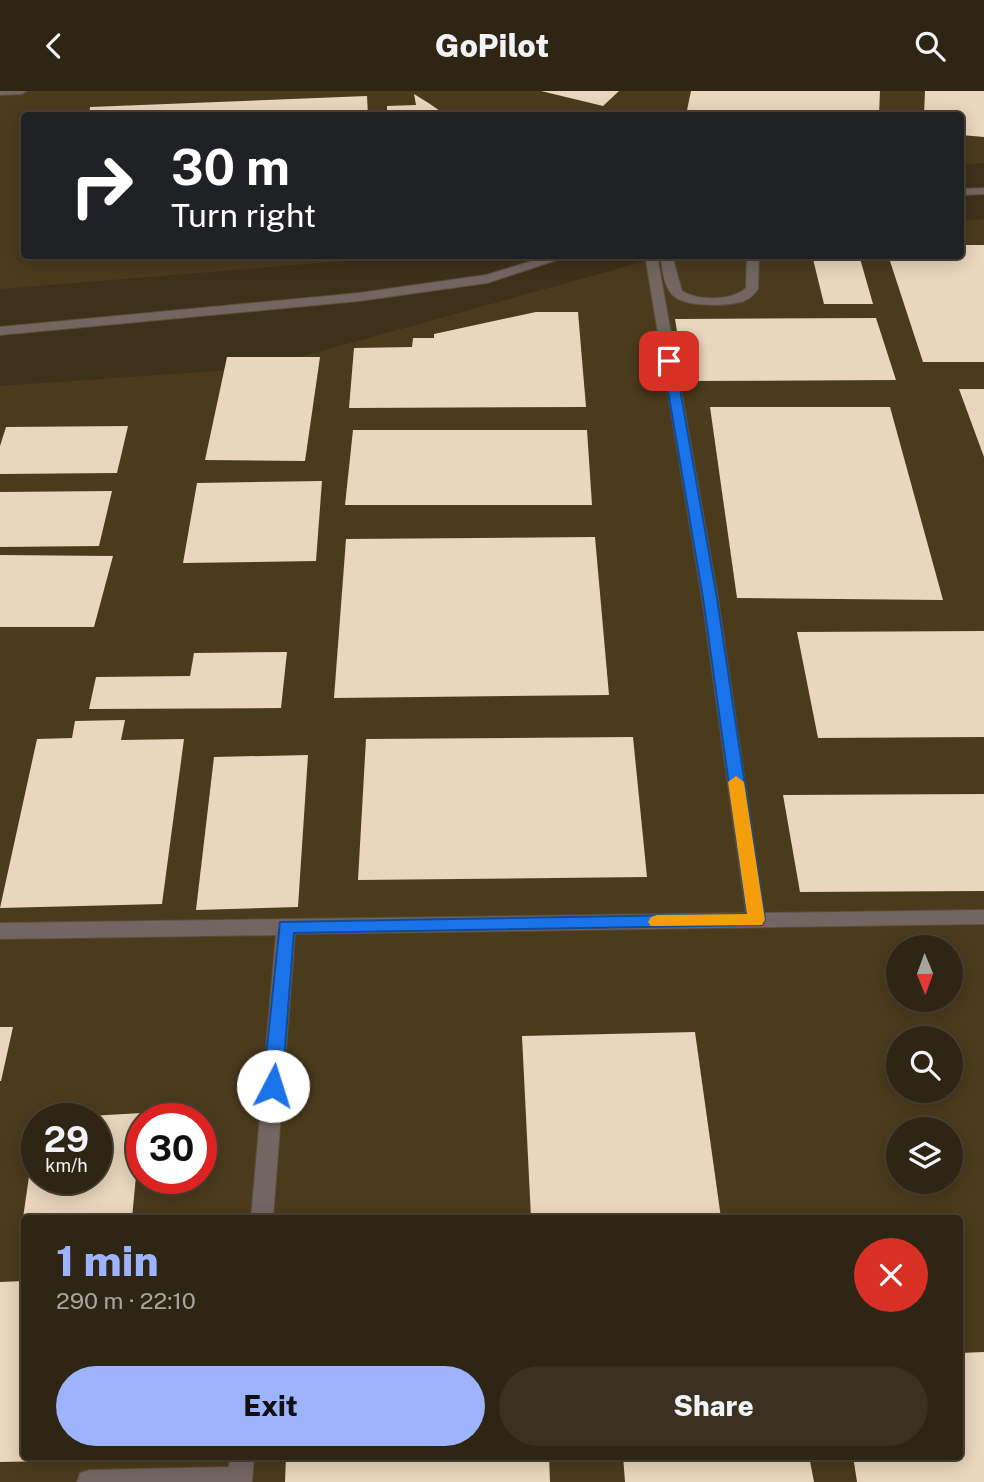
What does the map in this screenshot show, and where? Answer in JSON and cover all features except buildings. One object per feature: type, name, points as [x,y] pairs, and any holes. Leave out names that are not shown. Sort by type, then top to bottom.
[{"type":"street","points":[[0,92],[22,91]]},
{"type":"street","points":[[964,192],[984,191]]},
{"type":"street","points":[[0,331],[359,297],[487,279],[553,259]]},
{"type":"street","points":[[652,259],[710,598],[756,920]]},
{"type":"street","points":[[667,259],[674,288],[680,297],[723,300],[740,299],[752,289],[753,259]]},
{"type":"street","points":[[0,931],[984,917]]},
{"type":"street","points":[[262,1215],[286,927]]},
{"type":"street","points":[[89,1482],[241,1472]]},
{"type":"shaded area","points":[[0,91],[984,91],[984,163],[964,165],[964,112],[21,112],[21,259],[369,259],[0,289]]},
{"type":"shaded area","points":[[984,219],[984,1482],[0,1482],[0,386],[260,368],[653,259],[964,259],[964,221]]},
{"type":"slow traffic","points":[[657,922],[756,920],[736,782]]},
{"type":"route","points":[[273,1086],[286,927],[756,920],[710,598],[669,361]]}]
